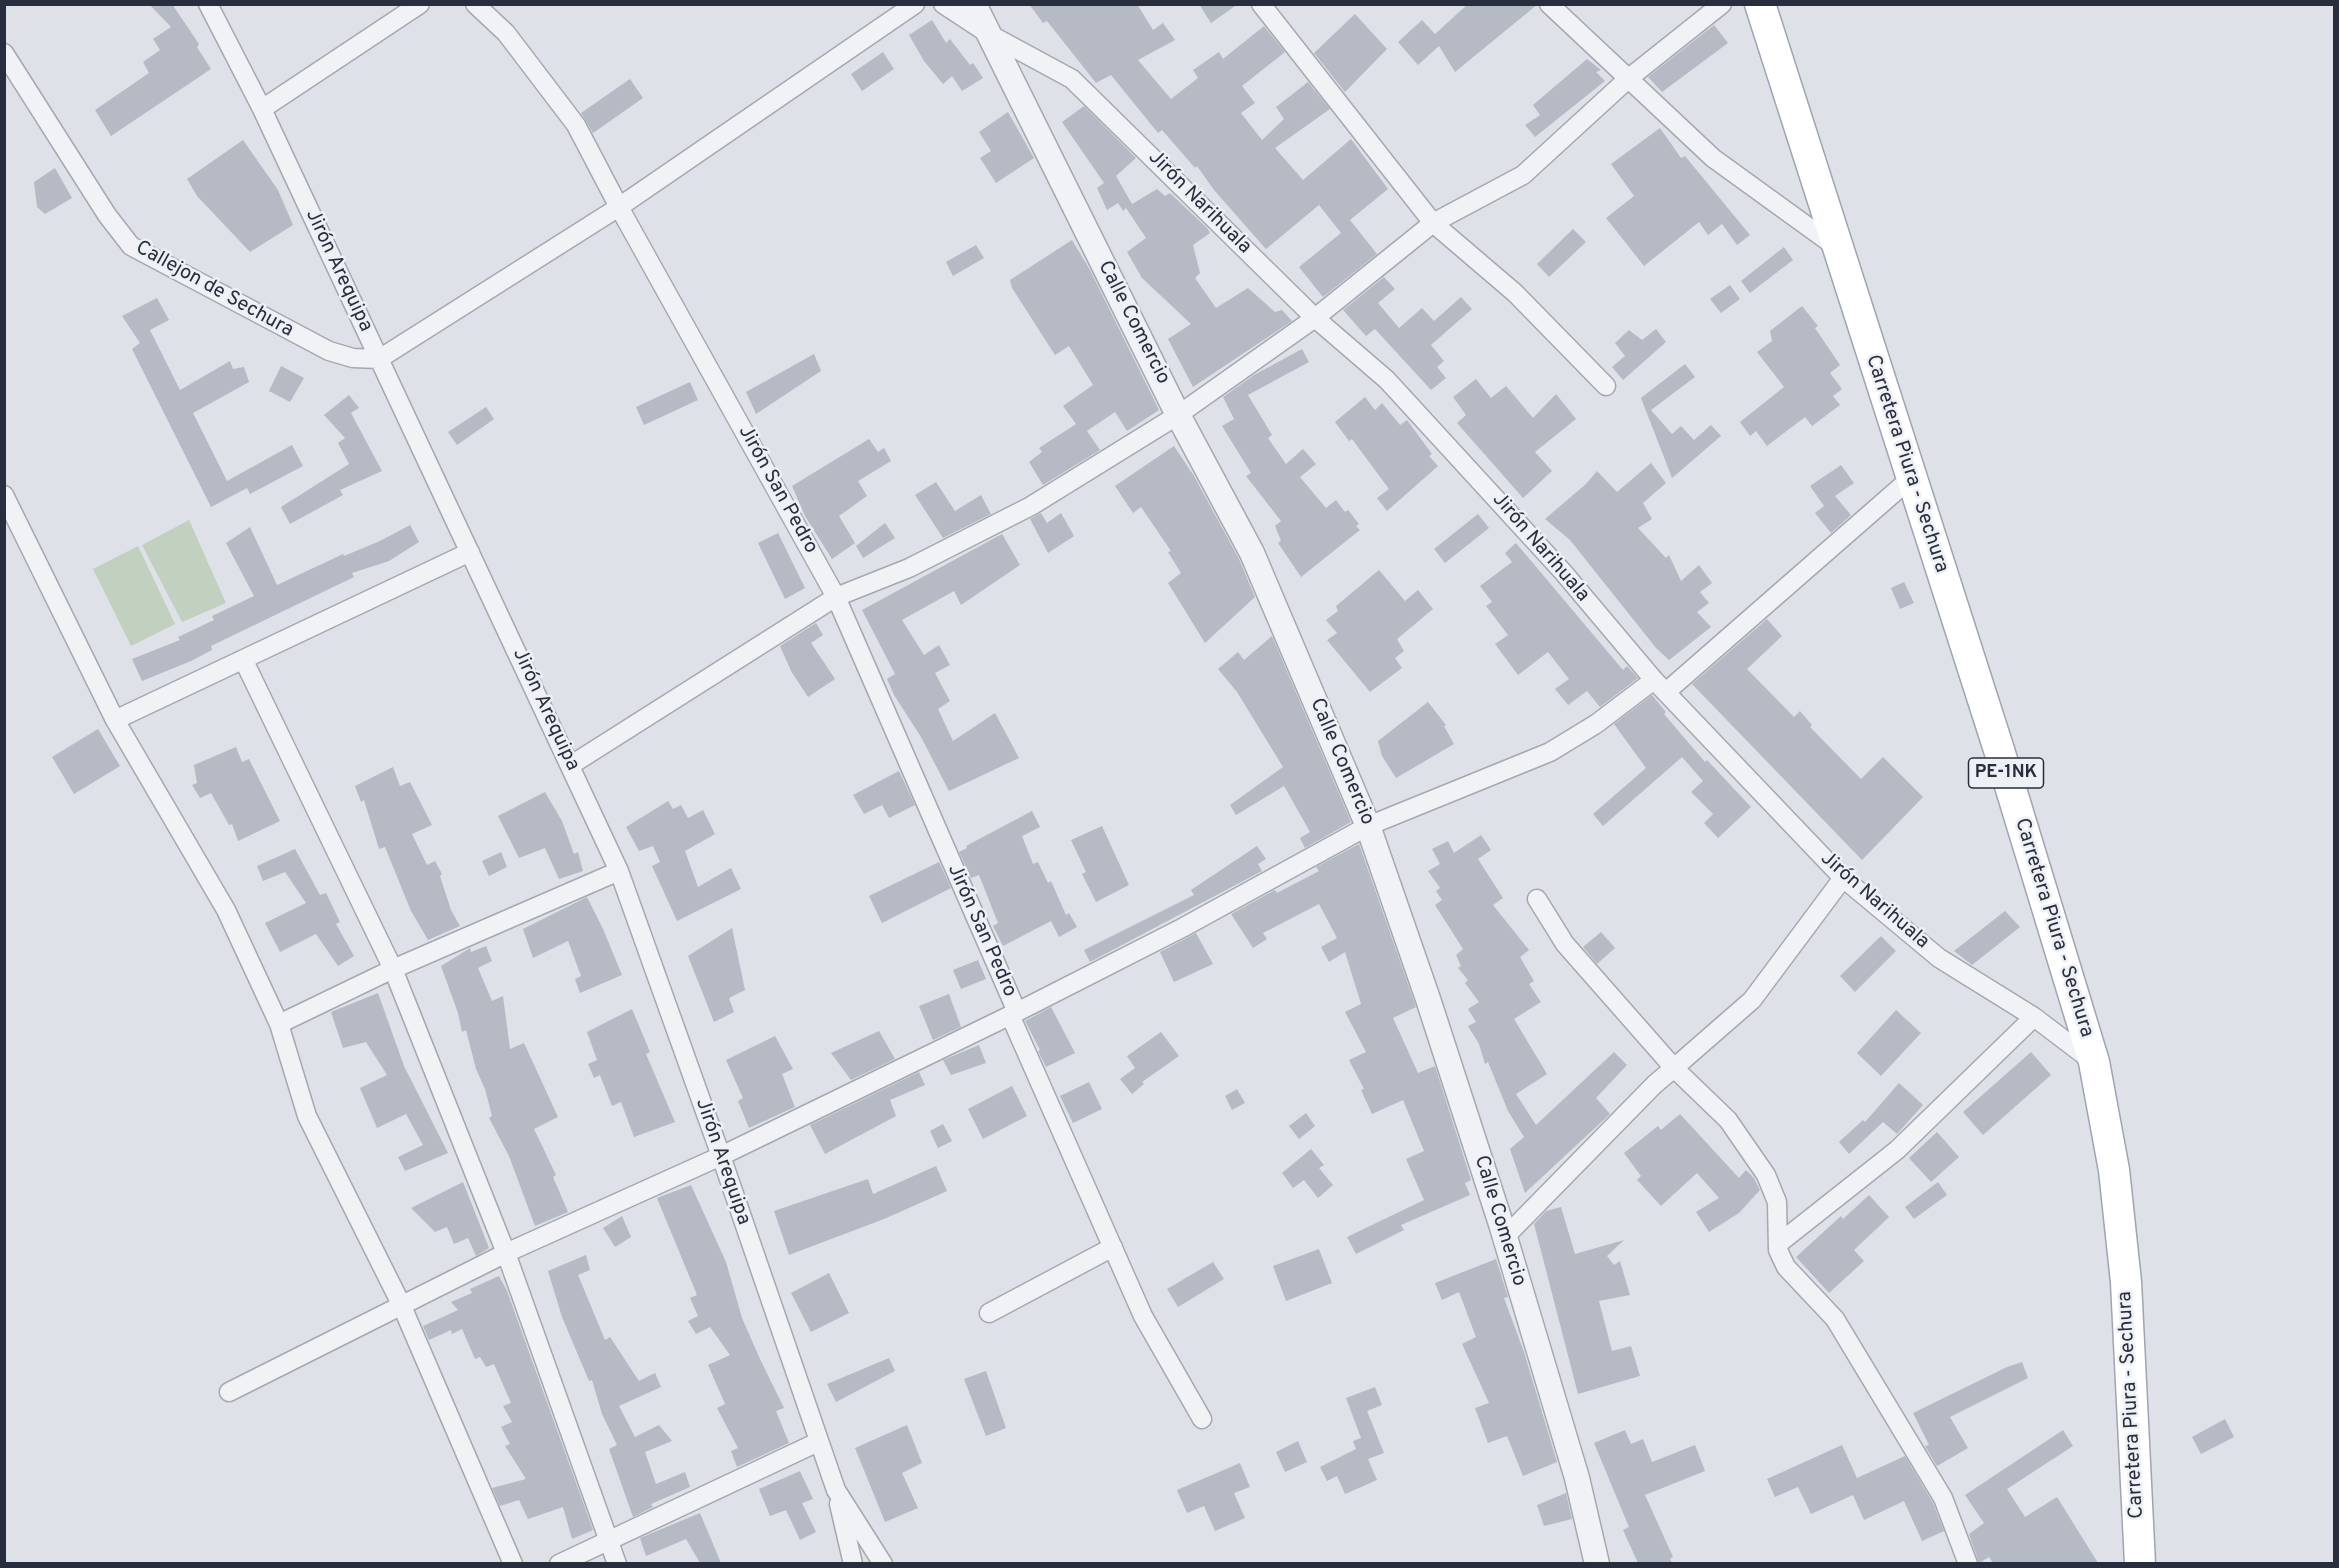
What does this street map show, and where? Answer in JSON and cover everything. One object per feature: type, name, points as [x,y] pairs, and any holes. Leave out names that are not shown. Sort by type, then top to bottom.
[{"type":"main road","name":"Carretera Piura - Sechura","points":[[1760,4],[2000,753],[2094,1062],[2114,1170],[2126,1282],[2140,1563]]},
{"type":"street","name":"Jirón Arequipa","points":[[208,4],[262,109],[571,765],[618,871],[721,1156],[836,1490]]},
{"type":"street","points":[[262,109],[420,4]]},
{"type":"street","name":"Jirón San Pedro","points":[[475,4],[506,33],[576,125],[619,207],[836,597],[1143,1316],[1202,1419]]},
{"type":"street","points":[[379,359],[619,207],[915,4]]},
{"type":"street","name":"Jirón Narihuala","points":[[943,4],[987,33],[1072,79],[1315,318],[1387,380],[1424,417],[1563,572],[1660,686],[1843,878],[1939,958],[2034,1017],[2094,1062]]},
{"type":"street","name":"Calle Comercio","points":[[974,4],[1178,415],[1252,553],[1368,826],[1428,999],[1504,1237],[1577,1478],[1597,1563]]},
{"type":"street","points":[[1261,4],[1433,223],[1515,292],[1606,386]]},
{"type":"street","points":[[1549,4],[1713,158],[1836,247]]},
{"type":"street","points":[[571,765],[836,597],[909,568],[1031,506],[1178,415],[1315,318],[1433,223],[1523,175],[1629,78],[1722,4]]},
{"type":"street","name":"Callejon de Sechura","points":[[4,53],[107,215],[131,246],[329,351],[353,358],[379,359]]},
{"type":"street","points":[[229,1392],[506,1253],[721,1156],[1013,1013],[1182,928],[1368,826],[1550,752],[1660,686],[1911,478]]},
{"type":"street","points":[[4,495],[115,720],[226,910],[279,1024],[307,1116],[401,1304],[513,1563]]},
{"type":"street","points":[[115,720],[244,661],[470,552]]},
{"type":"street","points":[[244,661],[393,969],[506,1253],[616,1563]]},
{"type":"street","points":[[279,1024],[393,969],[618,871]]},
{"type":"street","points":[[1504,1237],[1655,1084],[1752,1000],[1843,878]]},
{"type":"street","points":[[1537,899],[1565,944],[1674,1068],[1728,1120],[1766,1175],[1777,1202],[1778,1244],[1786,1267],[1835,1319],[1943,1498],[1968,1563]]},
{"type":"street","points":[[1778,1244],[1897,1150],[2034,1017]]},
{"type":"street","points":[[989,1313],[1113,1247]]},
{"type":"street","points":[[559,1563],[818,1442]]},
{"type":"street","points":[[836,1490],[854,1563]]},
{"type":"street","points":[[836,1490],[883,1563]]},
{"type":"green space","points":[[189,520],[226,603],[182,622],[142,545]]},
{"type":"green space","points":[[138,546],[175,624],[131,646],[93,569]]},
{"type":"building","points":[[149,4],[172,4],[199,44],[197,47],[211,69],[111,136],[95,110],[149,73],[143,62],[160,50],[153,39],[171,27]]},
{"type":"building","points":[[1029,4],[1137,4],[1153,30],[1163,23],[1175,40],[1138,60],[1171,99],[1198,78],[1193,70],[1219,52],[1223,59],[1264,26],[1285,52],[1242,86],[1255,103],[1241,113],[1262,140],[1284,119],[1276,107],[1308,82],[1330,109],[1275,148],[1303,180],[1351,139],[1388,189],[1350,220],[1377,254],[1323,297],[1299,267],[1341,233],[1319,205],[1266,249],[1214,190],[1197,166],[1195,168],[1162,130],[1158,133],[1111,75],[1096,83],[1047,21],[1043,23]]},
{"type":"building","points":[[1199,4],[1238,4],[1211,23]]},
{"type":"building","points":[[1468,4],[1538,4],[1455,72],[1439,46],[1418,65],[1398,42],[1422,20],[1435,34]]},
{"type":"building","points":[[1355,14],[1387,49],[1345,92],[1314,53]]},
{"type":"building","points":[[932,20],[946,43],[950,39],[970,65],[973,63],[983,78],[962,91],[952,76],[943,84],[924,61],[909,35]]},
{"type":"building","points":[[1714,25],[1728,43],[1662,92],[1648,77]]},
{"type":"building","points":[[883,52],[894,69],[862,91],[851,74]]},
{"type":"building","points":[[1587,59],[1601,70],[1596,72],[1605,81],[1535,137],[1525,125],[1540,115],[1533,105]]},
{"type":"building","points":[[630,79],[643,98],[593,133],[581,113]]},
{"type":"building","points":[[1084,106],[1136,158],[1116,176],[1132,204],[1157,189],[1165,196],[1170,193],[1207,228],[1210,233],[1193,245],[1200,273],[1195,278],[1216,308],[1248,288],[1275,312],[1282,310],[1292,321],[1193,387],[1168,339],[1191,324],[1142,278],[1127,252],[1146,238],[1126,208],[1123,211],[1118,203],[1107,210],[1097,188],[1104,183],[1062,122]]},
{"type":"building","points":[[1008,112],[1034,158],[996,183],[980,158],[991,151],[979,132]]},
{"type":"building","points":[[1660,128],[1681,158],[1685,156],[1750,235],[1737,245],[1722,224],[1708,235],[1699,222],[1644,266],[1606,218],[1634,196],[1611,164]]},
{"type":"building","points":[[243,140],[278,190],[293,225],[250,252],[197,196],[187,179]]},
{"type":"building","points":[[55,168],[72,198],[45,214],[37,207],[34,182]]},
{"type":"building","points":[[1573,229],[1586,242],[1549,277],[1537,264]]},
{"type":"building","points":[[1072,240],[1090,270],[1159,410],[1127,431],[1115,412],[1087,431],[1100,450],[1043,485],[1029,462],[1042,452],[1039,448],[1076,424],[1063,406],[1093,385],[1069,346],[1055,355],[1012,288],[1010,280]]},
{"type":"building","points":[[976,245],[984,258],[953,276],[946,262]]},
{"type":"building","points":[[1784,247],[1793,260],[1750,293],[1741,281]]},
{"type":"building","points":[[1384,277],[1395,289],[1378,303],[1399,328],[1422,308],[1434,321],[1461,297],[1472,309],[1431,345],[1444,361],[1437,367],[1446,378],[1431,390],[1375,329],[1366,336],[1343,310]]},
{"type":"building","points":[[1730,285],[1740,299],[1721,313],[1710,299]]},
{"type":"building","points":[[157,298],[169,320],[150,330],[180,390],[230,361],[233,369],[244,367],[249,382],[193,413],[227,481],[292,445],[303,466],[250,494],[247,488],[211,507],[132,349],[140,343],[122,316]]},
{"type":"building","points":[[1802,306],[1818,326],[1815,328],[1840,365],[1830,373],[1842,389],[1833,396],[1840,405],[1812,426],[1805,417],[1767,446],[1756,431],[1750,436],[1740,422],[1784,387],[1757,352],[1772,341],[1770,331]]},
{"type":"building","points":[[1656,329],[1666,342],[1623,380],[1612,367],[1625,356],[1615,343],[1629,330],[1642,340]]},
{"type":"building","points":[[1302,349],[1309,362],[1248,395],[1272,435],[1268,438],[1286,464],[1303,449],[1316,464],[1300,477],[1326,508],[1336,500],[1345,512],[1348,510],[1359,524],[1356,526],[1360,530],[1301,577],[1278,543],[1281,541],[1275,526],[1281,521],[1246,476],[1251,473],[1222,426],[1234,419],[1223,397],[1254,375]]},
{"type":"building","points":[[814,354],[821,371],[756,414],[746,392]]},
{"type":"building","points":[[1685,364],[1695,377],[1651,410],[1672,434],[1681,426],[1694,440],[1711,425],[1721,436],[1672,478],[1641,398]]},
{"type":"building","points":[[281,366],[304,378],[290,402],[269,391]]},
{"type":"building","points":[[1476,379],[1491,398],[1506,386],[1533,418],[1556,394],[1576,419],[1535,452],[1552,471],[1523,498],[1457,423],[1466,415],[1453,397]]},
{"type":"building","points":[[690,382],[698,400],[644,425],[636,407]]},
{"type":"building","points":[[349,395],[359,408],[351,413],[382,471],[340,490],[343,495],[290,524],[281,507],[349,464],[338,443],[345,438],[324,415]]},
{"type":"building","points":[[1365,397],[1375,410],[1382,403],[1400,425],[1407,420],[1432,454],[1429,456],[1438,466],[1387,511],[1377,498],[1389,489],[1352,439],[1349,441],[1335,422]]},
{"type":"building","points":[[486,407],[494,419],[457,445],[448,432]]},
{"type":"building","points":[[869,439],[878,452],[884,448],[891,461],[858,481],[867,496],[839,516],[855,543],[832,559],[805,516],[792,486]]},
{"type":"building","points":[[1174,446],[1194,476],[1239,559],[1255,597],[1205,643],[1168,583],[1181,573],[1168,552],[1171,551],[1141,507],[1133,513],[1115,486]]},
{"type":"building","points":[[1651,463],[1666,483],[1643,503],[1652,519],[1638,528],[1666,558],[1669,555],[1681,581],[1699,565],[1712,583],[1700,592],[1709,603],[1697,612],[1711,627],[1669,660],[1656,648],[1570,540],[1545,519],[1586,484],[1597,471],[1617,492]]},
{"type":"building","points":[[1841,465],[1854,483],[1835,496],[1851,515],[1831,533],[1815,513],[1824,506],[1810,486]]},
{"type":"building","points":[[936,482],[955,511],[981,495],[991,514],[943,538],[915,495]]},
{"type":"building","points":[[1041,513],[1047,523],[1061,513],[1074,536],[1048,553],[1030,519]]},
{"type":"building","points":[[1478,514],[1489,528],[1445,563],[1434,549]]},
{"type":"building","points":[[885,523],[895,538],[863,558],[856,546]]},
{"type":"building","points":[[410,525],[419,542],[389,561],[352,573],[354,577],[211,646],[212,650],[191,661],[142,681],[132,659],[180,640],[178,637],[214,620],[212,616],[254,596],[226,543],[250,527],[277,585],[343,554],[344,556],[380,541]]},
{"type":"building","points":[[778,533],[805,588],[785,599],[758,543]]},
{"type":"building","points":[[1002,534],[1020,565],[961,605],[954,591],[902,620],[924,655],[939,645],[950,665],[935,673],[950,701],[938,709],[953,741],[995,713],[1019,758],[949,791],[921,737],[894,695],[887,679],[895,674],[862,610]]},
{"type":"building","points":[[1516,543],[1623,670],[1627,666],[1638,678],[1600,707],[1587,691],[1568,705],[1555,689],[1569,679],[1548,652],[1518,675],[1495,644],[1508,635],[1486,606],[1492,602],[1480,586],[1512,562],[1505,553]]},
{"type":"building","points":[[1379,570],[1405,601],[1418,590],[1433,609],[1397,639],[1404,651],[1395,658],[1402,668],[1370,692],[1327,640],[1337,633],[1326,620],[1338,611],[1336,606]]},
{"type":"building","points":[[1904,582],[1914,603],[1900,609],[1891,588]]},
{"type":"building","points":[[1767,619],[1782,636],[1747,669],[1794,717],[1800,711],[1812,725],[1810,727],[1861,779],[1883,757],[1923,797],[1862,860],[1692,684]]},
{"type":"building","points":[[816,623],[823,635],[811,643],[835,679],[808,697],[791,671],[780,646]]},
{"type":"building","points":[[1272,636],[1351,822],[1305,848],[1300,838],[1310,832],[1284,786],[1236,815],[1230,805],[1283,767],[1237,692],[1218,669],[1238,652],[1244,660]]},
{"type":"building","points":[[1652,695],[1666,712],[1664,714],[1705,762],[1707,760],[1751,807],[1718,838],[1704,823],[1713,814],[1691,792],[1703,781],[1682,757],[1603,826],[1593,814],[1646,768],[1614,724]]},
{"type":"building","points":[[1428,702],[1446,725],[1444,726],[1454,744],[1396,778],[1382,756],[1378,741]]},
{"type":"building","points":[[98,729],[120,766],[74,794],[52,757]]},
{"type":"building","points":[[236,747],[242,762],[249,759],[280,821],[238,841],[232,824],[229,825],[211,793],[200,798],[192,785],[197,783],[194,765]]},
{"type":"building","points":[[393,767],[400,786],[410,782],[432,825],[412,834],[427,865],[435,861],[442,874],[440,876],[451,910],[460,926],[428,940],[411,911],[385,847],[379,849],[364,800],[361,802],[355,786]]},
{"type":"building","points":[[899,771],[915,805],[889,818],[882,805],[864,814],[853,795]]},
{"type":"building","points":[[545,792],[562,821],[574,854],[578,852],[583,871],[559,879],[545,848],[519,858],[498,816]]},
{"type":"building","points":[[668,801],[673,809],[681,805],[688,818],[703,810],[715,834],[685,851],[698,887],[731,868],[741,889],[677,921],[652,866],[660,862],[653,846],[639,851],[626,827]]},
{"type":"building","points":[[1032,811],[1040,827],[1022,836],[1033,864],[1038,862],[1048,883],[1051,881],[1066,915],[1069,913],[1077,927],[1059,937],[1051,921],[1003,946],[993,926],[998,923],[979,875],[971,878],[959,852],[967,848],[966,846]]},
{"type":"building","points":[[1102,826],[1129,885],[1096,902],[1082,874],[1086,872],[1071,840]]},
{"type":"building","points":[[1481,835],[1491,850],[1478,859],[1503,898],[1493,905],[1529,950],[1520,957],[1534,981],[1529,984],[1541,1002],[1514,1019],[1547,1074],[1516,1094],[1536,1125],[1614,1052],[1627,1065],[1596,1098],[1610,1114],[1525,1193],[1510,1149],[1524,1137],[1508,1111],[1488,1062],[1485,1064],[1479,1044],[1468,1026],[1476,1022],[1468,1009],[1479,1002],[1465,983],[1468,980],[1458,968],[1461,966],[1456,955],[1463,949],[1435,905],[1442,900],[1436,891],[1440,888],[1428,871],[1440,864],[1432,849],[1448,841],[1454,853]]},
{"type":"building","points":[[1359,844],[1416,1007],[1393,1018],[1418,1073],[1435,1066],[1471,1180],[1465,1183],[1470,1195],[1401,1225],[1404,1230],[1356,1254],[1347,1237],[1424,1200],[1406,1159],[1424,1151],[1403,1100],[1372,1114],[1361,1090],[1364,1089],[1349,1060],[1366,1052],[1345,1012],[1361,1004],[1345,952],[1329,962],[1321,947],[1337,938],[1319,904],[1263,933],[1267,939],[1253,948],[1231,914],[1275,890],[1277,893],[1319,871],[1316,867]]},
{"type":"building","points":[[1257,846],[1266,859],[1258,864],[1262,871],[1090,962],[1084,950],[1194,895],[1191,890]]},
{"type":"building","points":[[295,849],[320,895],[326,893],[340,922],[336,924],[354,956],[338,966],[316,934],[280,952],[265,923],[306,903],[285,872],[263,881],[257,866]]},
{"type":"building","points":[[501,852],[507,867],[489,876],[482,861]]},
{"type":"building","points":[[939,862],[951,888],[882,923],[869,896]]},
{"type":"building","points":[[587,897],[622,975],[580,993],[575,979],[581,976],[568,941],[533,958],[523,929]]},
{"type":"building","points":[[2005,911],[2020,927],[1972,965],[1954,951]]},
{"type":"building","points":[[732,928],[745,990],[729,998],[734,1012],[714,1022],[688,956]]},
{"type":"building","points":[[1601,932],[1615,948],[1597,964],[1583,947]]},
{"type":"building","points":[[1196,933],[1213,964],[1174,982],[1160,952]]},
{"type":"building","points":[[1881,936],[1896,951],[1855,992],[1840,976]]},
{"type":"building","points":[[486,946],[492,961],[478,968],[492,1001],[503,996],[510,1049],[524,1043],[558,1117],[534,1129],[556,1175],[553,1177],[568,1212],[535,1226],[509,1156],[489,1118],[492,1116],[485,1089],[476,1069],[466,1030],[462,1032],[458,1013],[441,966],[470,948],[471,952]]},
{"type":"building","points":[[978,960],[986,979],[961,989],[953,970]]},
{"type":"building","points":[[378,993],[404,1066],[448,1153],[405,1171],[398,1157],[423,1145],[406,1114],[377,1128],[360,1088],[387,1075],[366,1042],[343,1048],[331,1012]]},
{"type":"building","points":[[949,994],[961,1027],[933,1040],[919,1006]]},
{"type":"building","points":[[1051,1007],[1075,1053],[1046,1067],[1025,1021]]},
{"type":"building","points":[[632,1009],[650,1052],[646,1054],[675,1122],[634,1137],[621,1102],[612,1106],[600,1075],[594,1078],[588,1064],[597,1060],[587,1032]]},
{"type":"building","points":[[1896,1010],[1921,1033],[1881,1076],[1857,1053]]},
{"type":"building","points":[[879,1031],[895,1059],[851,1080],[831,1053]]},
{"type":"building","points":[[1161,1032],[1179,1056],[1142,1082],[1144,1084],[1132,1094],[1120,1079],[1135,1068],[1127,1056]]},
{"type":"building","points":[[775,1036],[793,1069],[782,1074],[795,1107],[749,1128],[738,1101],[743,1098],[726,1060]]},
{"type":"building","points":[[979,1045],[986,1063],[951,1075],[943,1060]]},
{"type":"building","points":[[2031,1052],[2051,1075],[1983,1135],[1963,1112]]},
{"type":"building","points":[[919,1072],[925,1085],[890,1100],[896,1116],[825,1154],[810,1125]]},
{"type":"building","points":[[1089,1082],[1102,1109],[1073,1123],[1060,1096]]},
{"type":"building","points":[[1899,1083],[1923,1105],[1897,1134],[1883,1122],[1849,1154],[1839,1142],[1863,1120],[1865,1122]]},
{"type":"building","points":[[1012,1086],[1027,1116],[983,1139],[968,1109]]},
{"type":"building","points":[[1237,1089],[1245,1103],[1232,1110],[1225,1096]]},
{"type":"building","points":[[1306,1113],[1315,1126],[1299,1139],[1289,1126]]},
{"type":"building","points":[[1680,1114],[1739,1178],[1746,1170],[1754,1178],[1760,1190],[1739,1213],[1709,1232],[1696,1212],[1719,1198],[1697,1173],[1661,1206],[1637,1180],[1641,1176],[1624,1153],[1658,1126],[1661,1130]]},
{"type":"building","points":[[943,1124],[952,1141],[938,1148],[930,1131]]},
{"type":"building","points":[[1937,1132],[1959,1157],[1931,1182],[1909,1158]]},
{"type":"building","points":[[1311,1149],[1324,1165],[1319,1168],[1333,1185],[1318,1198],[1304,1180],[1293,1188],[1282,1173]]},
{"type":"building","points":[[936,1166],[947,1191],[884,1219],[789,1255],[774,1211],[868,1179],[873,1194]]},
{"type":"building","points":[[463,1182],[489,1248],[476,1256],[468,1238],[454,1244],[447,1227],[435,1232],[411,1208]]},
{"type":"building","points":[[1938,1182],[1947,1195],[1914,1219],[1905,1207]]},
{"type":"building","points":[[691,1185],[726,1262],[742,1318],[784,1408],[776,1411],[789,1443],[737,1467],[731,1451],[738,1448],[717,1408],[725,1404],[708,1365],[730,1355],[710,1327],[696,1334],[688,1321],[698,1316],[690,1298],[697,1295],[657,1198]]},
{"type":"building","points":[[1869,1195],[1889,1217],[1854,1250],[1864,1261],[1829,1293],[1796,1257],[1841,1216],[1843,1219]]},
{"type":"building","points":[[1561,1207],[1575,1254],[1624,1240],[1607,1256],[1614,1265],[1620,1261],[1630,1295],[1599,1301],[1612,1351],[1631,1346],[1640,1376],[1578,1394],[1534,1224],[1546,1211]]},
{"type":"building","points":[[622,1216],[631,1237],[615,1247],[603,1228]]},
{"type":"building","points":[[1319,1249],[1332,1283],[1286,1301],[1273,1266]]},
{"type":"building","points":[[586,1255],[590,1270],[578,1275],[605,1340],[610,1337],[639,1381],[655,1373],[661,1387],[619,1406],[635,1437],[659,1425],[672,1441],[645,1452],[656,1484],[685,1472],[690,1487],[651,1504],[653,1507],[633,1517],[609,1449],[617,1445],[602,1414],[592,1380],[589,1381],[562,1317],[548,1271]]},
{"type":"building","points":[[1496,1259],[1508,1297],[1504,1298],[1524,1352],[1557,1462],[1523,1476],[1507,1436],[1488,1443],[1475,1408],[1489,1403],[1462,1344],[1476,1337],[1459,1292],[1442,1300],[1435,1283]]},
{"type":"building","points":[[1213,1262],[1224,1279],[1178,1307],[1167,1289]]},
{"type":"building","points":[[829,1273],[849,1313],[811,1332],[791,1293]]},
{"type":"building","points":[[499,1276],[507,1291],[593,1530],[572,1539],[563,1507],[528,1519],[519,1500],[500,1506],[492,1488],[526,1479],[505,1446],[510,1444],[501,1427],[512,1422],[503,1406],[511,1403],[494,1364],[486,1367],[480,1357],[475,1359],[462,1329],[452,1334],[451,1330],[429,1340],[423,1326],[458,1310],[451,1302],[472,1293],[470,1289]]},
{"type":"building","points":[[889,1358],[895,1371],[836,1402],[827,1384]]},
{"type":"building","points":[[2022,1362],[2028,1378],[1950,1417],[1968,1448],[1937,1466],[1925,1446],[1929,1445],[1913,1413],[2007,1367]]},
{"type":"building","points":[[986,1371],[1006,1428],[986,1436],[964,1379]]},
{"type":"building","points":[[1375,1387],[1382,1405],[1367,1411],[1384,1453],[1368,1459],[1377,1480],[1345,1494],[1337,1476],[1327,1481],[1320,1467],[1356,1449],[1353,1441],[1361,1438],[1346,1398]]},
{"type":"building","points":[[2225,1419],[2234,1437],[2201,1454],[2192,1437]]},
{"type":"building","points":[[907,1425],[922,1463],[902,1473],[918,1508],[885,1522],[855,1448]]},
{"type":"building","points":[[1625,1430],[1631,1444],[1643,1439],[1652,1462],[1695,1445],[1705,1471],[1645,1495],[1673,1557],[1670,1559],[1672,1563],[1638,1563],[1623,1530],[1629,1527],[1594,1443]]},
{"type":"building","points":[[2063,1430],[2073,1446],[2007,1489],[2025,1517],[2057,1497],[2098,1563],[1993,1563],[1989,1557],[1979,1563],[1969,1534],[1984,1523],[1965,1495]]},
{"type":"building","points":[[1298,1441],[1307,1462],[1285,1472],[1276,1452]]},
{"type":"building","points":[[1842,1445],[1857,1478],[1905,1456],[1933,1503],[1944,1531],[1922,1541],[1904,1501],[1864,1520],[1853,1495],[1811,1514],[1798,1487],[1775,1497],[1767,1479]]},
{"type":"building","points":[[1240,1463],[1250,1487],[1234,1493],[1245,1518],[1215,1531],[1204,1506],[1187,1513],[1177,1490]]},
{"type":"building","points":[[800,1471],[813,1499],[802,1503],[816,1532],[800,1540],[786,1510],[770,1516],[759,1489]]},
{"type":"building","points":[[1566,1493],[1572,1519],[1544,1526],[1537,1505]]},
{"type":"building","points":[[700,1513],[721,1563],[700,1563],[686,1539],[646,1556],[640,1538]]}]
